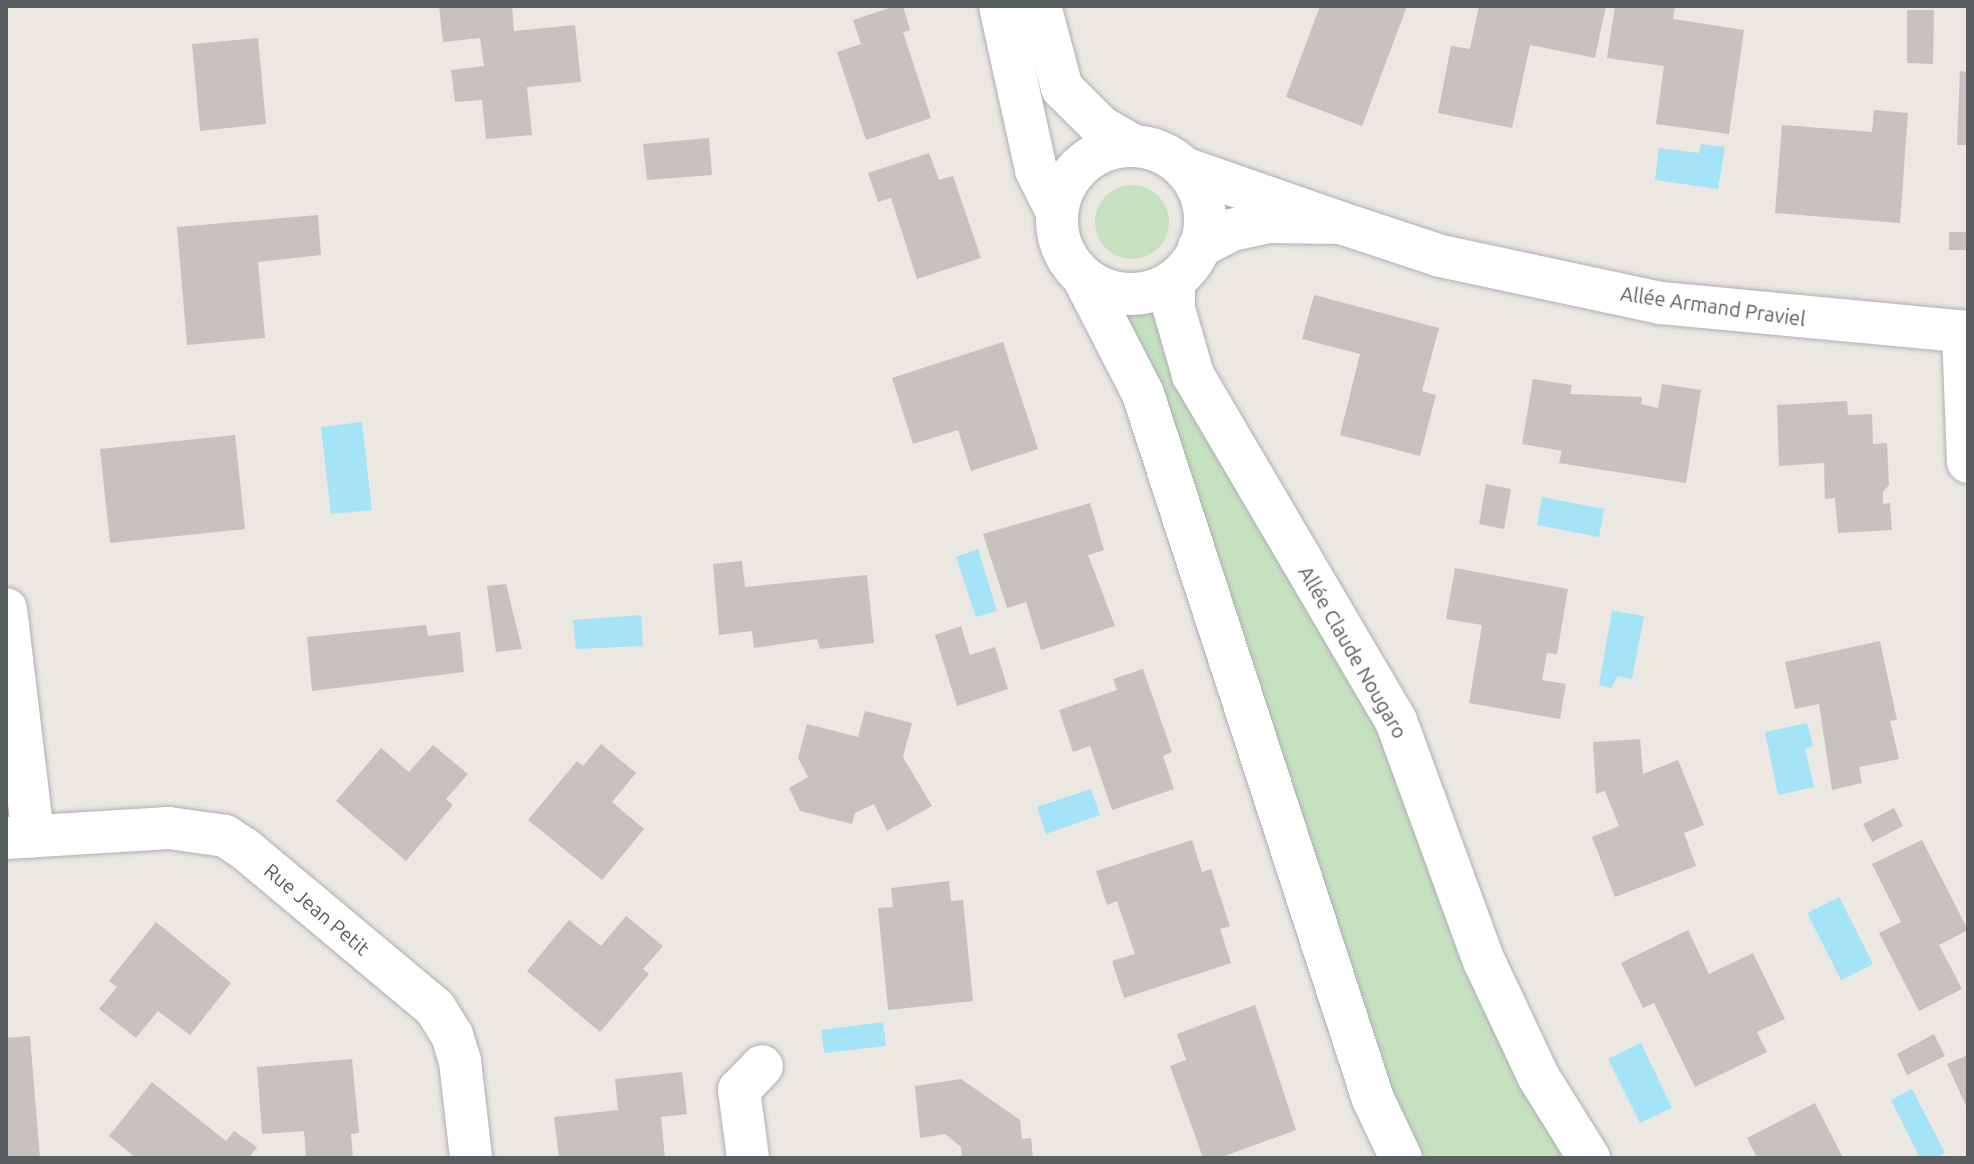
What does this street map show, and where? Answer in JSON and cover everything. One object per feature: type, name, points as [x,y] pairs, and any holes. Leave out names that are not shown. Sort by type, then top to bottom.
[{"type":"street","points":[[1000,6],[1036,170],[1056,210]]},
{"type":"street","points":[[1040,6],[1062,88],[1101,127],[1132,145],[1169,156],[1184,168],[1199,190],[1205,215],[1199,247],[1174,282],[1130,295],[1084,279]]},
{"type":"street","points":[[1132,145],[1105,149],[1082,163],[1064,185],[1056,210],[1057,236],[1084,279],[1143,394],[1373,1099],[1401,1158]]},
{"type":"street","name":"Allée Armand Praviel","points":[[1184,168],[1441,256],[1661,303],[1966,332],[1968,462]]},
{"type":"street","name":"Allée Armand Praviel","points":[[1199,247],[1232,230],[1269,222],[1341,223]]},
{"type":"street","name":"Allée Claude Nougaro","points":[[1174,282],[1174,309],[1193,375],[1396,721],[1484,961],[1538,1076],[1589,1158]]},
{"type":"street","points":[[6,609],[19,837]]},
{"type":"street","name":"Rue Jean Petit","points":[[19,837],[169,828],[225,836],[245,849],[435,1008],[452,1035],[460,1061],[471,1158]]},
{"type":"street","points":[[748,1158],[739,1090],[762,1066]]},
{"type":"green space","points":[[1125,185],[1139,185],[1153,191],[1163,201],[1169,222],[1163,243],[1153,253],[1139,259],[1125,259],[1111,253],[1101,243],[1095,229],[1095,215],[1101,201],[1111,191]]},
{"type":"green space","points":[[1159,310],[1351,672],[1572,1158],[1426,1158],[1400,1117],[1122,316]]},
{"type":"water","points":[[1701,144],[1725,147],[1718,189],[1655,180],[1659,148],[1699,153]]},
{"type":"water","points":[[362,422],[372,510],[331,514],[321,427]]},
{"type":"water","points":[[1542,497],[1604,509],[1599,537],[1537,525]]},
{"type":"water","points":[[978,549],[997,611],[976,617],[956,557]]},
{"type":"water","points":[[1612,611],[1644,616],[1632,679],[1618,676],[1611,688],[1599,685]]},
{"type":"water","points":[[641,615],[643,646],[576,649],[573,620]]},
{"type":"water","points":[[1807,723],[1813,746],[1805,749],[1814,787],[1778,795],[1765,732]]},
{"type":"water","points":[[1091,789],[1100,815],[1046,834],[1037,807]]},
{"type":"water","points":[[1839,897],[1873,964],[1841,980],[1807,913]]},
{"type":"water","points":[[883,1022],[886,1046],[824,1053],[821,1030]]},
{"type":"water","points":[[1641,1043],[1672,1108],[1640,1123],[1608,1059]]},
{"type":"water","points":[[1912,1089],[1945,1153],[1936,1158],[1920,1158],[1891,1100]]},
{"type":"building","points":[[439,6],[512,6],[514,31],[575,25],[581,82],[527,87],[532,135],[486,139],[482,100],[455,102],[451,70],[484,66],[480,38],[443,42]]},
{"type":"building","points":[[903,6],[910,30],[903,32],[931,118],[866,140],[837,52],[861,44],[853,20]]},
{"type":"building","points":[[1320,6],[1407,6],[1362,126],[1286,97]]},
{"type":"building","points":[[1479,6],[1606,6],[1595,58],[1530,45],[1512,128],[1438,113],[1451,46],[1470,49]]},
{"type":"building","points":[[1615,6],[1675,6],[1673,19],[1744,30],[1729,134],[1656,124],[1664,66],[1607,58]]},
{"type":"building","points":[[1907,10],[1934,10],[1933,64],[1907,63]]},
{"type":"building","points":[[258,38],[266,124],[200,131],[192,44]]},
{"type":"building","points":[[1960,71],[1968,72],[1968,145],[1957,145]]},
{"type":"building","points":[[1874,110],[1908,113],[1900,223],[1775,213],[1782,125],[1872,132]]},
{"type":"building","points":[[709,138],[712,175],[647,180],[643,144]]},
{"type":"building","points":[[929,153],[939,180],[953,176],[981,258],[917,279],[891,198],[878,202],[868,173]]},
{"type":"building","points":[[318,215],[321,255],[258,262],[265,338],[187,345],[177,227]]},
{"type":"building","points":[[1949,232],[1968,232],[1968,250],[1949,250]]},
{"type":"building","points":[[1314,295],[1439,328],[1422,391],[1436,395],[1420,456],[1340,435],[1360,354],[1302,339]]},
{"type":"building","points":[[1003,342],[1038,449],[971,471],[958,430],[913,444],[892,378]]},
{"type":"building","points":[[1533,379],[1572,385],[1570,394],[1642,397],[1641,404],[1658,408],[1662,384],[1701,390],[1686,483],[1559,463],[1562,451],[1522,444]]},
{"type":"building","points":[[1847,401],[1848,415],[1872,414],[1873,444],[1887,443],[1889,485],[1883,492],[1883,504],[1890,503],[1892,530],[1838,533],[1835,498],[1825,499],[1824,463],[1779,466],[1777,405]]},
{"type":"building","points":[[235,435],[245,529],[110,543],[100,449]]},
{"type":"building","points":[[1486,484],[1511,489],[1504,529],[1479,524]]},
{"type":"building","points":[[1090,503],[1104,550],[1088,555],[1115,626],[1041,650],[1026,602],[1007,608],[983,534]]},
{"type":"building","points":[[742,561],[745,587],[867,575],[874,643],[820,649],[817,639],[754,648],[752,631],[719,635],[713,564]]},
{"type":"building","points":[[1455,568],[1568,589],[1557,654],[1547,653],[1542,680],[1566,684],[1560,719],[1469,703],[1482,625],[1446,619]]},
{"type":"building","points":[[506,584],[522,649],[496,652],[487,586]]},
{"type":"building","points":[[426,625],[428,636],[460,632],[464,672],[312,691],[307,637]]},
{"type":"building","points":[[961,626],[970,655],[995,647],[1008,689],[957,706],[935,635]]},
{"type":"building","points":[[1880,641],[1897,720],[1890,721],[1899,759],[1859,767],[1862,783],[1832,790],[1819,704],[1795,709],[1785,662]]},
{"type":"building","points":[[1143,669],[1172,752],[1163,756],[1174,789],[1112,810],[1090,746],[1073,752],[1059,710],[1117,690],[1113,679]]},
{"type":"building","points":[[865,711],[912,723],[903,757],[932,806],[887,831],[874,804],[855,813],[852,824],[800,811],[789,788],[808,777],[798,758],[807,724],[858,737]]},
{"type":"building","points":[[1640,739],[1643,774],[1678,760],[1704,825],[1684,833],[1696,866],[1615,897],[1592,837],[1619,826],[1605,791],[1596,794],[1593,742]]},
{"type":"building","points":[[601,744],[636,773],[612,802],[644,829],[602,880],[528,820],[577,761],[583,766]]},
{"type":"building","points":[[433,745],[468,774],[446,799],[453,805],[406,861],[336,801],[381,748],[409,772]]},
{"type":"building","points":[[1894,808],[1903,826],[1872,842],[1863,824]]},
{"type":"building","points":[[1192,840],[1202,872],[1211,869],[1230,926],[1220,929],[1231,963],[1124,998],[1112,961],[1135,954],[1117,901],[1107,905],[1096,871]]},
{"type":"building","points":[[1922,840],[1968,930],[1939,945],[1962,989],[1919,1011],[1879,933],[1901,922],[1872,864]]},
{"type":"building","points":[[949,881],[951,901],[963,900],[973,1001],[888,1010],[878,908],[893,907],[891,888]]},
{"type":"building","points":[[626,916],[663,946],[643,969],[649,974],[600,1032],[527,971],[569,920],[601,946]]},
{"type":"building","points":[[156,922],[231,983],[190,1035],[158,1011],[136,1038],[99,1009],[117,987],[109,981]]},
{"type":"building","points":[[1688,930],[1709,974],[1753,953],[1785,1019],[1757,1032],[1767,1052],[1695,1087],[1654,1003],[1643,1008],[1621,963]]},
{"type":"building","points":[[1255,1005],[1296,1130],[1219,1158],[1203,1158],[1170,1066],[1186,1060],[1177,1034]]},
{"type":"building","points":[[1934,1034],[1945,1056],[1907,1075],[1897,1054]]},
{"type":"building","points":[[30,1036],[40,1158],[6,1158],[6,1038]]},
{"type":"building","points":[[1968,1055],[1968,1105],[1966,1106],[1947,1064]]},
{"type":"building","points":[[352,1059],[359,1133],[351,1134],[353,1158],[306,1158],[304,1131],[262,1134],[257,1067]]},
{"type":"building","points":[[682,1072],[687,1114],[661,1117],[665,1158],[559,1158],[554,1117],[618,1110],[615,1079]]},
{"type":"building","points":[[961,1079],[1020,1120],[1022,1139],[1031,1138],[1033,1158],[962,1158],[961,1147],[945,1134],[920,1138],[915,1086]]},
{"type":"building","points":[[152,1082],[226,1141],[234,1131],[257,1147],[249,1158],[136,1158],[109,1136]]},
{"type":"building","points":[[1815,1103],[1843,1158],[1757,1158],[1747,1138]]}]
